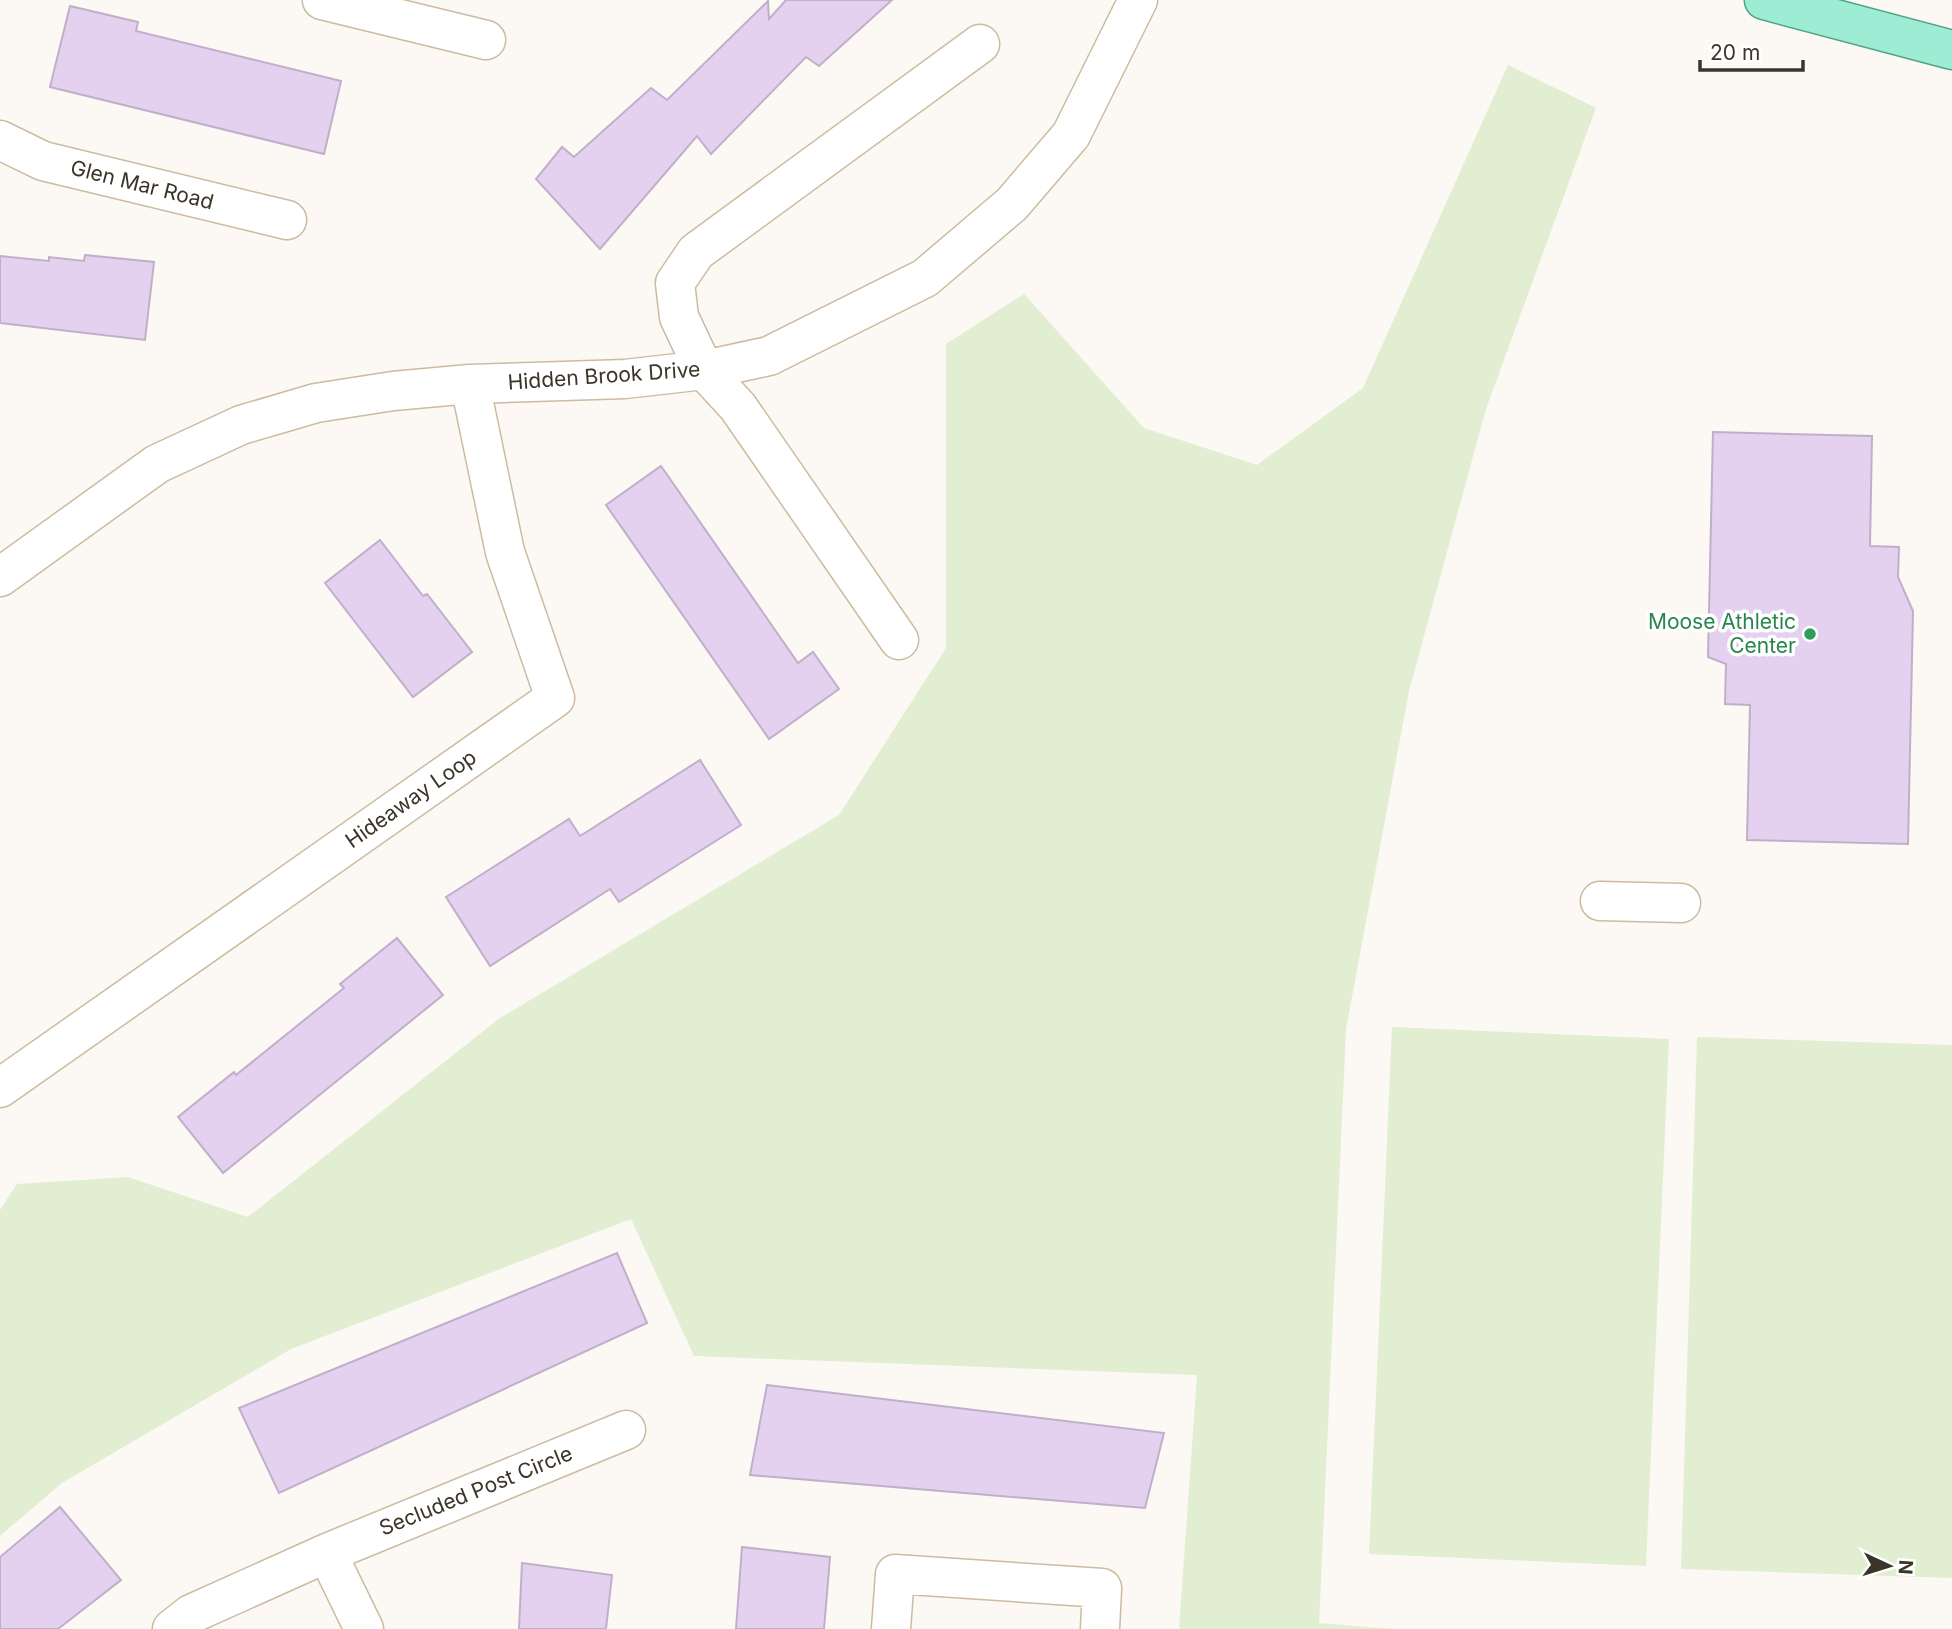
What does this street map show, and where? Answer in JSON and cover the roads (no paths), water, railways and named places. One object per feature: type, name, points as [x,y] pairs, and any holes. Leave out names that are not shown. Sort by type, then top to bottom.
[{"type":"main road","points":[[1764,0],[1952,50]]},
{"type":"street","points":[[322,0],[486,40]]},
{"type":"street","name":"Hidden Brook Drive","points":[[0,578],[157,464],[242,425],[316,403],[393,391],[470,384],[625,379],[704,370],[769,356],[925,278],[1002,212],[1071,135],[1138,0]]},
{"type":"street","points":[[899,640],[738,407],[704,370],[679,317],[675,283],[696,252],[980,44]]},
{"type":"street","name":"Glen Mar Road","points":[[0,140],[43,161],[287,220]]},
{"type":"street","name":"Hideaway Loop","points":[[0,1088],[555,698],[505,552],[470,384]]},
{"type":"street","points":[[1600,901],[1681,903]]},
{"type":"street","name":"Secluded Post Circle","points":[[172,1629],[191,1614],[327,1553],[626,1430]]},
{"type":"street","points":[[327,1553],[364,1629]]},
{"type":"street","points":[[891,1629],[895,1574],[1102,1588],[1100,1629]]},
{"type":"place","name":"Moose Athletic Center","points":[[1810,634]]}]
